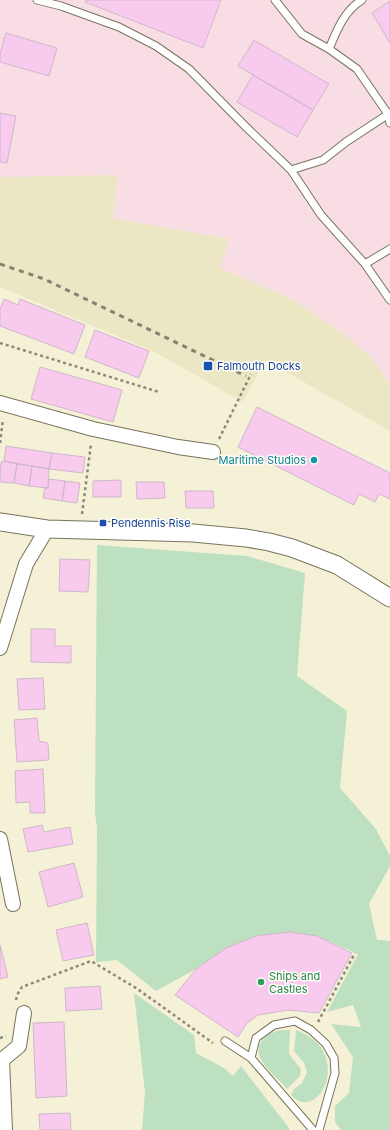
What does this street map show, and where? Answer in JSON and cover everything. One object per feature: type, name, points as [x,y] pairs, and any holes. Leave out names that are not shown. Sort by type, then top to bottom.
[{"type":"street","points":[[2,403],[93,429],[178,447],[213,452]]},
{"type":"street","points":[[0,522],[46,530],[193,533],[246,538],[269,542],[292,548],[337,565],[390,598]]},
{"type":"street","points":[[0,648],[26,564],[46,530]]},
{"type":"street","points":[[0,840],[13,904]]},
{"type":"street","points":[[6,1130],[2,1060],[19,1046],[19,1007]]},
{"type":"lane","points":[[37,0],[63,3],[119,27],[156,46],[189,69],[291,170],[320,215],[365,264],[390,300]]},
{"type":"lane","points":[[275,0],[302,34],[329,49],[357,69],[389,113],[390,123]]},
{"type":"lane","points":[[329,49],[342,20],[355,5],[362,0]]},
{"type":"lane","points":[[291,170],[323,160],[346,142],[389,113]]},
{"type":"lane","points":[[365,264],[390,249]]},
{"type":"lane","points":[[251,1058],[256,1038],[274,1025],[293,1021],[311,1030],[326,1044],[334,1058],[335,1073],[319,1130]]},
{"type":"lane","points":[[225,1041],[251,1058],[313,1130]]},
{"type":"path","points":[[0,343],[159,392]]},
{"type":"path","points":[[213,452],[251,374]]},
{"type":"path","points":[[0,443],[2,403]]},
{"type":"path","points":[[80,530],[93,429]]},
{"type":"path","points":[[326,1007],[355,953]]},
{"type":"path","points":[[19,1007],[17,995],[22,987],[91,961],[136,988],[214,1043],[225,1041]]},
{"type":"path","points":[[0,1038],[7,1035]]},
{"type":"shaded area","points":[[0,0],[390,0],[390,385],[374,360],[347,336],[292,299],[220,268],[230,239],[113,218],[118,175],[0,177]]},
{"type":"shaded area","points":[[118,175],[113,218],[230,239],[220,268],[292,299],[347,336],[374,360],[390,385],[390,431],[265,360],[243,402],[153,351],[0,287],[0,177]]},
{"type":"green space","points":[[97,545],[247,556],[305,573],[297,676],[347,711],[340,788],[376,829],[390,856],[390,866],[369,904],[377,940],[390,941],[390,1130],[341,1130],[335,1122],[335,1106],[349,1093],[353,1057],[331,1024],[361,1027],[353,1005],[327,1012],[358,954],[317,936],[289,932],[256,936],[226,948],[196,969],[156,991],[117,960],[96,962],[97,827],[95,813]]},
{"type":"green space","points":[[134,993],[194,1035],[196,1053],[224,1068],[233,1076],[241,1066],[289,1130],[142,1130],[145,1093]]},
{"type":"green space","points":[[280,1030],[290,1030],[289,1054],[301,1069],[300,1076],[287,1089],[264,1065],[259,1055],[262,1041],[270,1034]]},
{"type":"green space","points":[[296,1030],[314,1040],[324,1054],[328,1068],[326,1082],[320,1093],[312,1101],[301,1102],[291,1095],[294,1089],[302,1083],[307,1072],[304,1063],[294,1051]]},
{"type":"building","points":[[86,0],[221,0],[203,48],[85,2]]},
{"type":"building","points":[[390,1],[390,43],[372,13]]},
{"type":"building","points":[[6,33],[57,48],[49,76],[0,62],[0,54]]},
{"type":"building","points":[[254,40],[329,84],[313,110],[238,66]]},
{"type":"building","points":[[253,75],[313,110],[297,137],[237,102]]},
{"type":"building","points":[[0,113],[16,116],[7,163],[0,162]]},
{"type":"building","points":[[4,299],[18,305],[20,299],[85,325],[74,354],[0,326],[0,309]]},
{"type":"building","points":[[95,330],[149,351],[139,378],[85,357]]},
{"type":"building","points":[[40,367],[122,390],[113,422],[31,399]]},
{"type":"building","name":"Maritime Studios","points":[[257,407],[390,473],[390,499],[379,494],[375,502],[359,494],[354,505],[238,447]]},
{"type":"building","points":[[6,446],[52,453],[49,469],[4,461]]},
{"type":"building","points":[[52,453],[85,457],[83,473],[49,469]]},
{"type":"building","points":[[4,461],[17,464],[14,483],[0,482],[1,462]]},
{"type":"building","points":[[17,464],[32,466],[29,486],[14,483]]},
{"type":"building","points":[[32,466],[49,469],[48,488],[29,486]]},
{"type":"building","points":[[49,479],[65,481],[62,501],[43,498],[45,488],[48,488]]},
{"type":"building","points":[[121,480],[121,497],[93,497],[93,481]]},
{"type":"building","points":[[65,481],[80,483],[77,503],[62,501]]},
{"type":"building","points":[[136,482],[164,482],[165,498],[137,499]]},
{"type":"building","points":[[185,491],[213,491],[214,508],[186,508]]},
{"type":"building","points":[[60,559],[90,560],[88,592],[59,591]]},
{"type":"building","points":[[31,629],[55,629],[55,646],[71,646],[71,663],[31,662]]},
{"type":"building","points":[[43,678],[45,709],[19,710],[17,679]]},
{"type":"building","points":[[37,718],[39,741],[48,743],[49,760],[17,762],[14,720]]},
{"type":"building","points":[[43,769],[45,813],[30,813],[30,802],[16,803],[15,771]]},
{"type":"building","points":[[42,825],[44,832],[70,827],[73,844],[28,852],[23,829]]},
{"type":"building","points":[[74,863],[83,897],[48,907],[39,872]]},
{"type":"building","points":[[87,923],[94,955],[63,961],[56,930]]},
{"type":"building","name":"Ships and Castles","points":[[289,932],[317,936],[352,953],[319,1013],[288,1010],[258,1015],[247,1023],[238,1037],[175,995],[196,969],[226,948],[256,936]]},
{"type":"building","points":[[0,945],[8,977],[0,979]]},
{"type":"building","points":[[100,986],[102,1009],[66,1011],[65,988]]},
{"type":"building","points":[[64,1022],[67,1096],[36,1098],[33,1023]]},
{"type":"building","points":[[70,1113],[71,1130],[40,1130],[39,1114]]},
{"type":"railway","points":[[0,264],[44,279],[246,376]]},
{"type":"place","name":"Falmouth Docks","points":[[208,366]]},
{"type":"place","name":"Maritime Studios","points":[[314,460]]},
{"type":"place","name":"Pendennis Rise","points":[[103,523]]},
{"type":"place","name":"Ships and Castles","points":[[261,982]]}]
